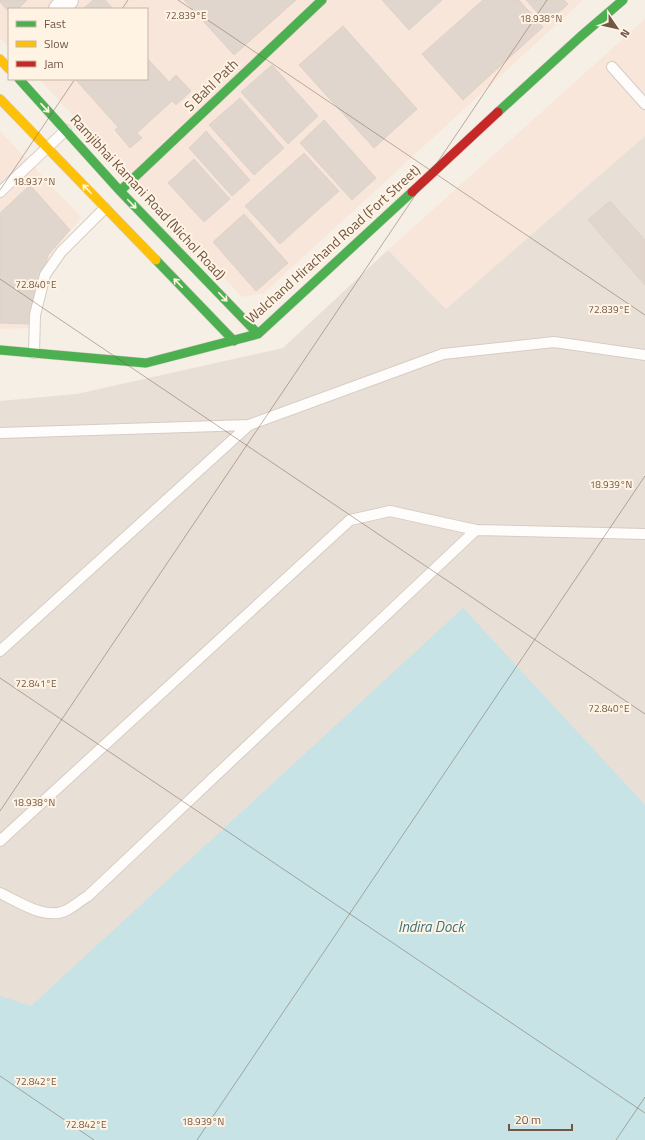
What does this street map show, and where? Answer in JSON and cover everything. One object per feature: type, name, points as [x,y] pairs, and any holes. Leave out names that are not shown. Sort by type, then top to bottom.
[{"type":"street","points":[[60,8],[68,0]]},
{"type":"street","name":"S Bahl Path","points":[[120,191],[322,0]]},
{"type":"street","name":"Walchand Hirachand Road (Fort Street)","points":[[0,350],[146,363],[258,334],[623,0]]},
{"type":"street","name":"Ramjibhai Kamani Road (Nichol Road)","points":[[20,80],[120,191],[258,334]]},
{"type":"street","points":[[0,99],[234,341]]},
{"type":"lane","points":[[612,68],[645,104]]},
{"type":"lane","points":[[0,192],[66,130]]},
{"type":"lane","points":[[34,354],[35,315],[45,275],[61,252],[105,208]]},
{"type":"lane","points":[[0,433],[249,426],[443,354],[554,342],[645,356]]},
{"type":"lane","points":[[0,651],[249,426]]},
{"type":"lane","points":[[0,841],[350,520],[390,511],[476,530],[645,534]]},
{"type":"lane","points":[[0,893],[31,908],[54,914],[67,910],[88,896],[476,530]]},
{"type":"shaded area","points":[[0,0],[583,0],[264,293],[242,297],[40,80],[148,80],[148,8],[8,8],[8,46],[0,38]]},
{"type":"shaded area","points":[[645,19],[645,136],[446,309],[388,250]]},
{"type":"shaded area","points":[[0,131],[81,217],[51,255],[30,328],[0,329]]},
{"type":"shaded area","points":[[645,136],[645,1140],[0,1140],[0,401],[77,394],[283,348],[388,250],[446,309]]},
{"type":"water","name":"Indira Dock","points":[[463,608],[645,805],[645,1140],[0,1140],[0,996],[31,1006]]},
{"type":"building","points":[[0,0],[27,0],[19,8],[8,8],[8,11]]},
{"type":"building","points":[[93,0],[105,0],[112,8],[84,8]]},
{"type":"building","points":[[184,0],[296,0],[234,55]]},
{"type":"building","points":[[382,0],[442,0],[409,30]]},
{"type":"building","points":[[483,0],[519,0],[543,27],[463,100],[422,54]]},
{"type":"building","points":[[526,0],[564,0],[568,4],[547,23]]},
{"type":"building","points":[[343,26],[417,109],[374,148],[299,65]]},
{"type":"building","points":[[148,59],[169,82],[176,75],[191,91],[176,105],[172,101],[137,133],[142,138],[130,148],[115,130],[118,127],[76,80],[148,80]]},
{"type":"building","points":[[272,65],[318,116],[288,144],[241,92]]},
{"type":"building","points":[[240,98],[284,148],[254,175],[209,125]]},
{"type":"building","points":[[324,120],[376,178],[352,200],[300,143]]},
{"type":"building","points":[[206,131],[250,180],[232,196],[189,148]]},
{"type":"building","points":[[304,153],[339,191],[280,244],[245,206]]},
{"type":"building","points":[[194,159],[230,199],[204,222],[168,183]]},
{"type":"building","points":[[30,185],[70,230],[48,255],[31,324],[0,323],[0,213]]},
{"type":"building","points":[[610,201],[645,240],[645,285],[588,220]]},
{"type":"building","points":[[244,214],[288,263],[256,291],[213,242]]},
{"type":"traffic: fast","points":[[120,191],[322,0]]},
{"type":"traffic: fast","points":[[498,112],[623,0]]},
{"type":"traffic: fast","points":[[20,80],[120,191],[258,334]]},
{"type":"traffic: fast","points":[[0,350],[146,363],[258,334],[412,192]]},
{"type":"traffic: fast","points":[[156,260],[234,341]]},
{"type":"traffic: slow","points":[[0,59],[8,68]]},
{"type":"traffic: slow","points":[[0,99],[156,260]]},
{"type":"traffic: jam","points":[[412,192],[498,112]]}]
